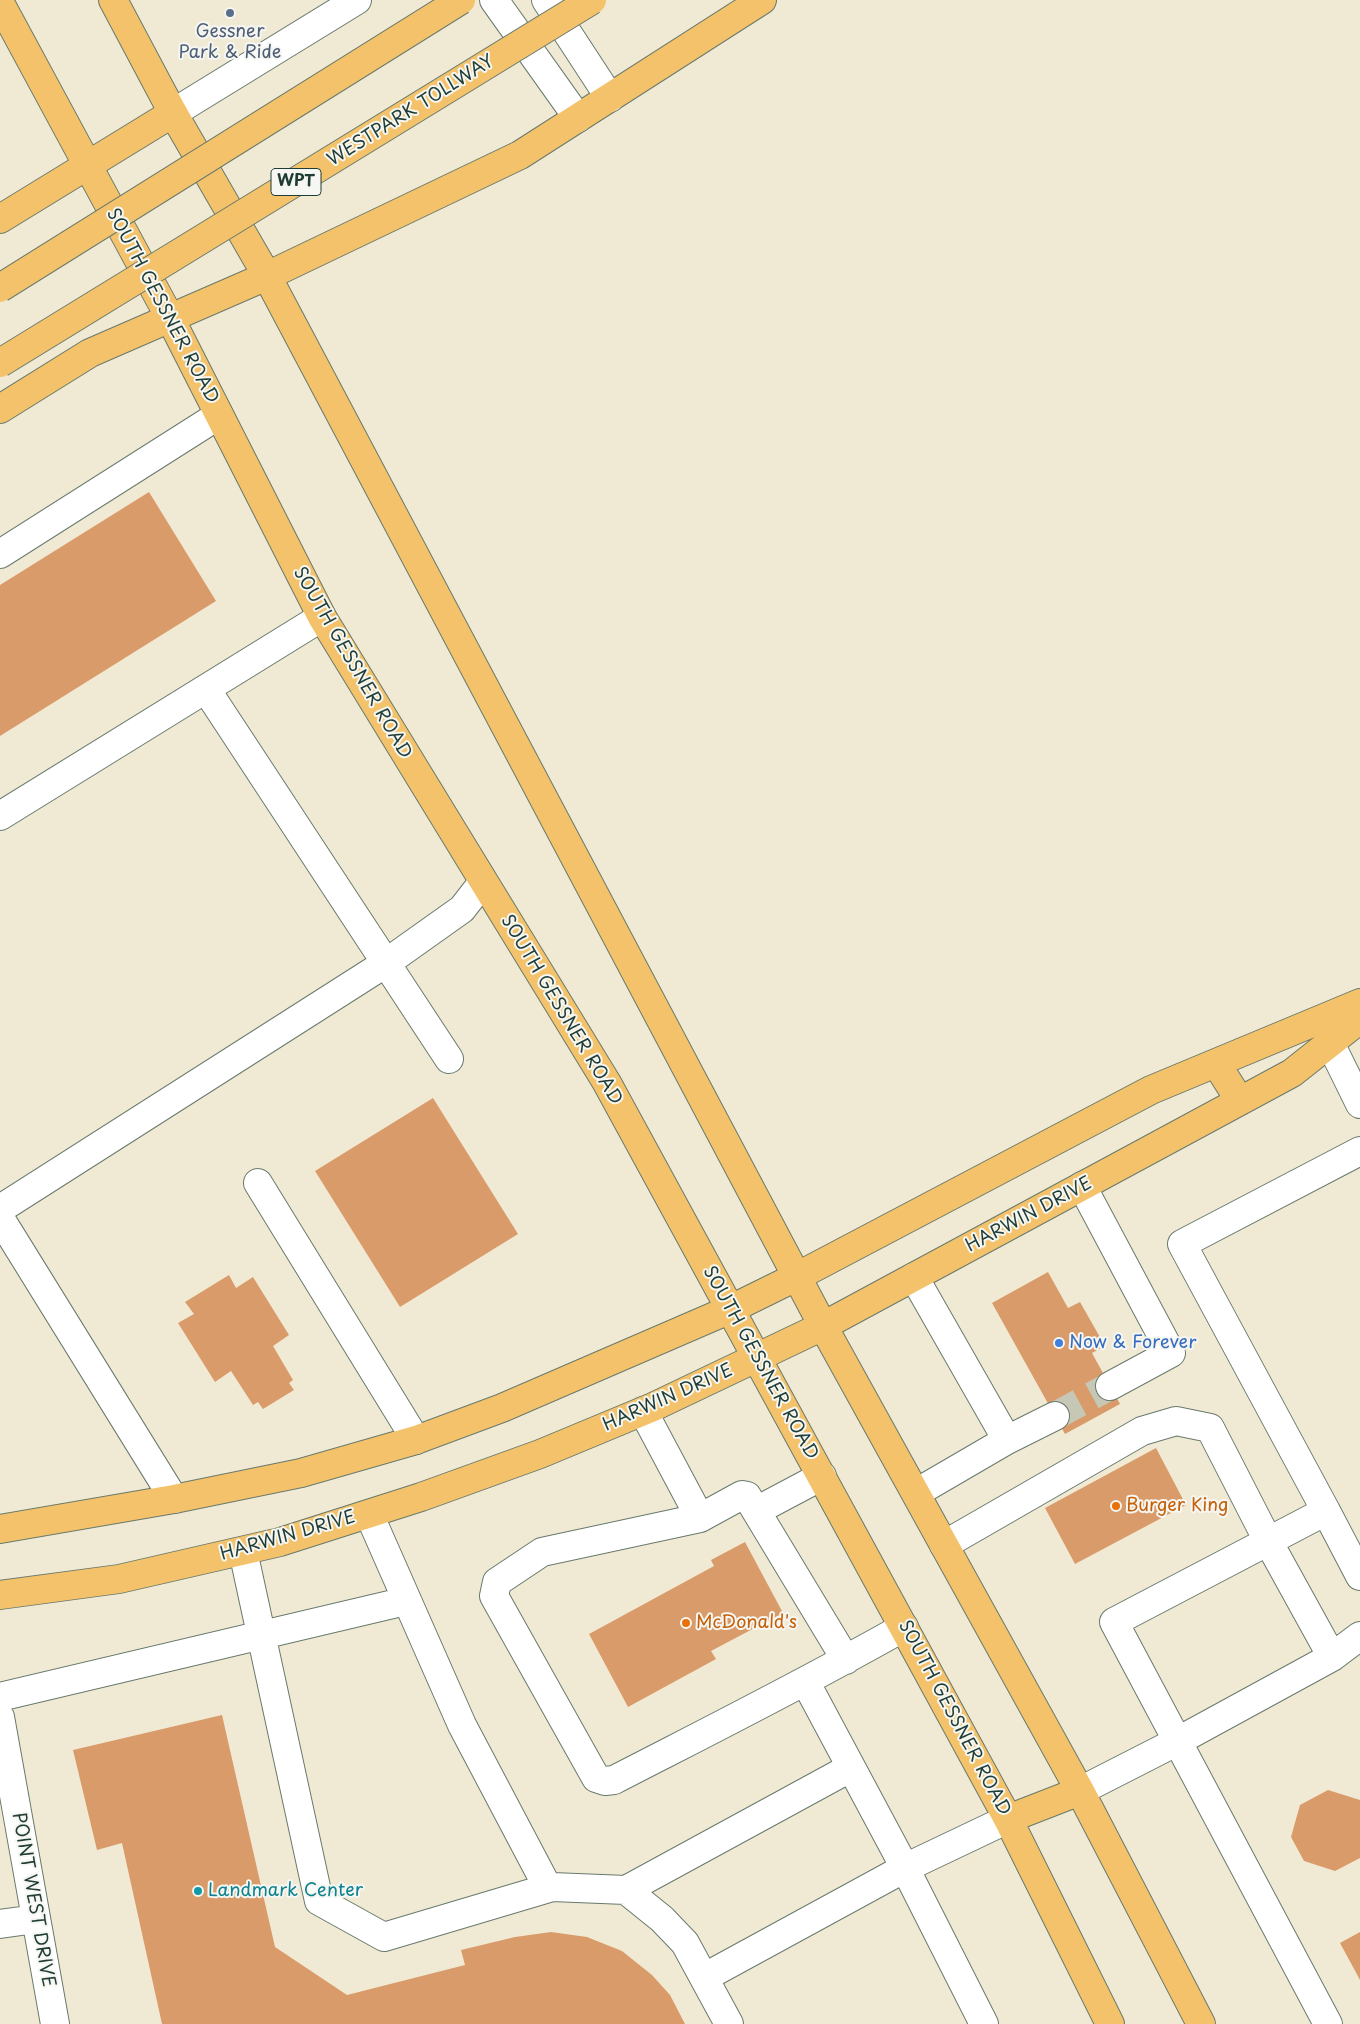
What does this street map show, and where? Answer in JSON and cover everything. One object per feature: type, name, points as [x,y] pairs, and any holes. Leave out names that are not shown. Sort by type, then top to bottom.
[{"type":"main road","points":[[113,0],[173,113],[268,276],[823,1326],[1080,1791],[1201,2024]]},
{"type":"main road","points":[[0,288],[462,0]]},
{"type":"main road","name":"WESTPARK TOLLWAY","points":[[0,363],[592,0]]},
{"type":"main road","points":[[0,409],[90,353],[268,276],[520,155],[762,0]]},
{"type":"main road","name":"SOUTH GESSNER ROAD","points":[[0,3],[170,318],[322,617],[606,1083],[758,1358],[1008,1819],[1110,2024]]},
{"type":"main road","points":[[0,219],[173,113]]},
{"type":"main road","points":[[0,1529],[174,1499],[301,1473],[416,1440],[502,1408],[731,1309],[798,1276],[1151,1090],[1360,1003]]},
{"type":"main road","name":"HARWIN DRIVE","points":[[0,1596],[119,1579],[280,1542],[421,1497],[531,1457],[643,1412],[823,1326],[1292,1073],[1360,1019]]},
{"type":"main road","points":[[1216,1063],[1240,1101]]},
{"type":"main road","points":[[1008,1819],[1080,1791]]},
{"type":"street","points":[[173,113],[357,0]]},
{"type":"street","points":[[494,0],[578,118]]},
{"type":"street","points":[[546,0],[610,98]]},
{"type":"street","points":[[0,554],[219,415]]},
{"type":"street","points":[[0,816],[322,617]]},
{"type":"street","points":[[206,689],[449,1059]]},
{"type":"street","points":[[0,1209],[386,963],[462,909],[483,882]]},
{"type":"street","points":[[1330,1043],[1360,1104]]},
{"type":"street","points":[[1360,1151],[1182,1244],[1360,1576]]},
{"type":"street","points":[[258,1183],[416,1440]]},
{"type":"street","points":[[1082,1186],[1171,1354],[1110,1386]]},
{"type":"street","points":[[0,1218],[174,1499]]},
{"type":"street","points":[[914,1276],[1007,1440]]},
{"type":"street","points":[[643,1412],[700,1518]]},
{"type":"street","points":[[916,1493],[1007,1440],[1055,1416]]},
{"type":"street","points":[[944,1545],[1142,1431],[1176,1421],[1210,1428],[1268,1541],[1332,1657]]},
{"type":"street","points":[[756,1511],[822,1476]]},
{"type":"street","points":[[846,1660],[748,1496],[742,1495],[700,1518],[542,1552],[497,1582],[494,1596],[596,1778],[604,1782],[614,1780],[846,1660],[904,1627]]},
{"type":"street","points":[[1326,1512],[1114,1622],[1328,2024]]},
{"type":"street","points":[[369,1514],[462,1725],[548,1888]]},
{"type":"street","points":[[243,1551],[319,1901],[384,1937],[548,1888],[626,1890],[850,1768]]},
{"type":"street","points":[[0,1697],[406,1601]]},
{"type":"street","points":[[1080,1791],[1178,1741],[1332,1657],[1360,1636]]},
{"type":"street","points":[[805,1681],[850,1768],[906,1868],[984,2024]]},
{"type":"street","name":"POINT WEST DRIVE","points":[[0,1717],[55,2024]]},
{"type":"street","points":[[705,1977],[906,1868],[1008,1819]]},
{"type":"street","points":[[626,1890],[662,1919],[685,1943],[729,2024]]},
{"type":"street","points":[[0,1924],[36,1919]]},
{"type":"building","points":[[149,492],[216,601],[0,736],[0,585]]},
{"type":"building","points":[[433,1098],[518,1234],[400,1307],[315,1171]]},
{"type":"building","points":[[1048,1272],[1068,1308],[1080,1302],[1105,1346],[1092,1353],[1120,1404],[1065,1434],[992,1303]]},
{"type":"building","points":[[229,1275],[236,1288],[253,1277],[289,1335],[273,1346],[293,1380],[289,1383],[294,1390],[263,1409],[258,1402],[253,1405],[231,1371],[215,1382],[178,1323],[194,1314],[185,1302]]},
{"type":"building","name":"Burger King","points":[[1156,1448],[1186,1505],[1075,1564],[1045,1508]]},
{"type":"building","name":"McDonald's","points":[[745,1542],[783,1613],[711,1651],[716,1659],[628,1707],[589,1634],[714,1566],[711,1560]]},
{"type":"building","name":"Landmark Center","points":[[222,1715],[275,1947],[347,1995],[465,1965],[461,1950],[515,1937],[551,1932],[587,1937],[622,1951],[652,1975],[670,1995],[685,2024],[162,2024],[122,1843],[97,1850],[73,1750]]},
{"type":"building","points":[[1328,1790],[1360,1800],[1360,1858],[1335,1871],[1304,1861],[1291,1837],[1300,1805]]},
{"type":"building","points":[[1360,1932],[1360,1980],[1340,1943]]},
{"type":"tunnel","points":[[1055,1416],[1110,1386]]},
{"type":"place","name":"Gessner Park & Ride","points":[[230,13]]},
{"type":"place","name":"Now & Forever","points":[[1059,1343]]},
{"type":"place","name":"Burger King","points":[[1116,1506]]},
{"type":"place","name":"McDonald's","points":[[686,1623]]},
{"type":"place","name":"Landmark Center","points":[[198,1891]]}]
